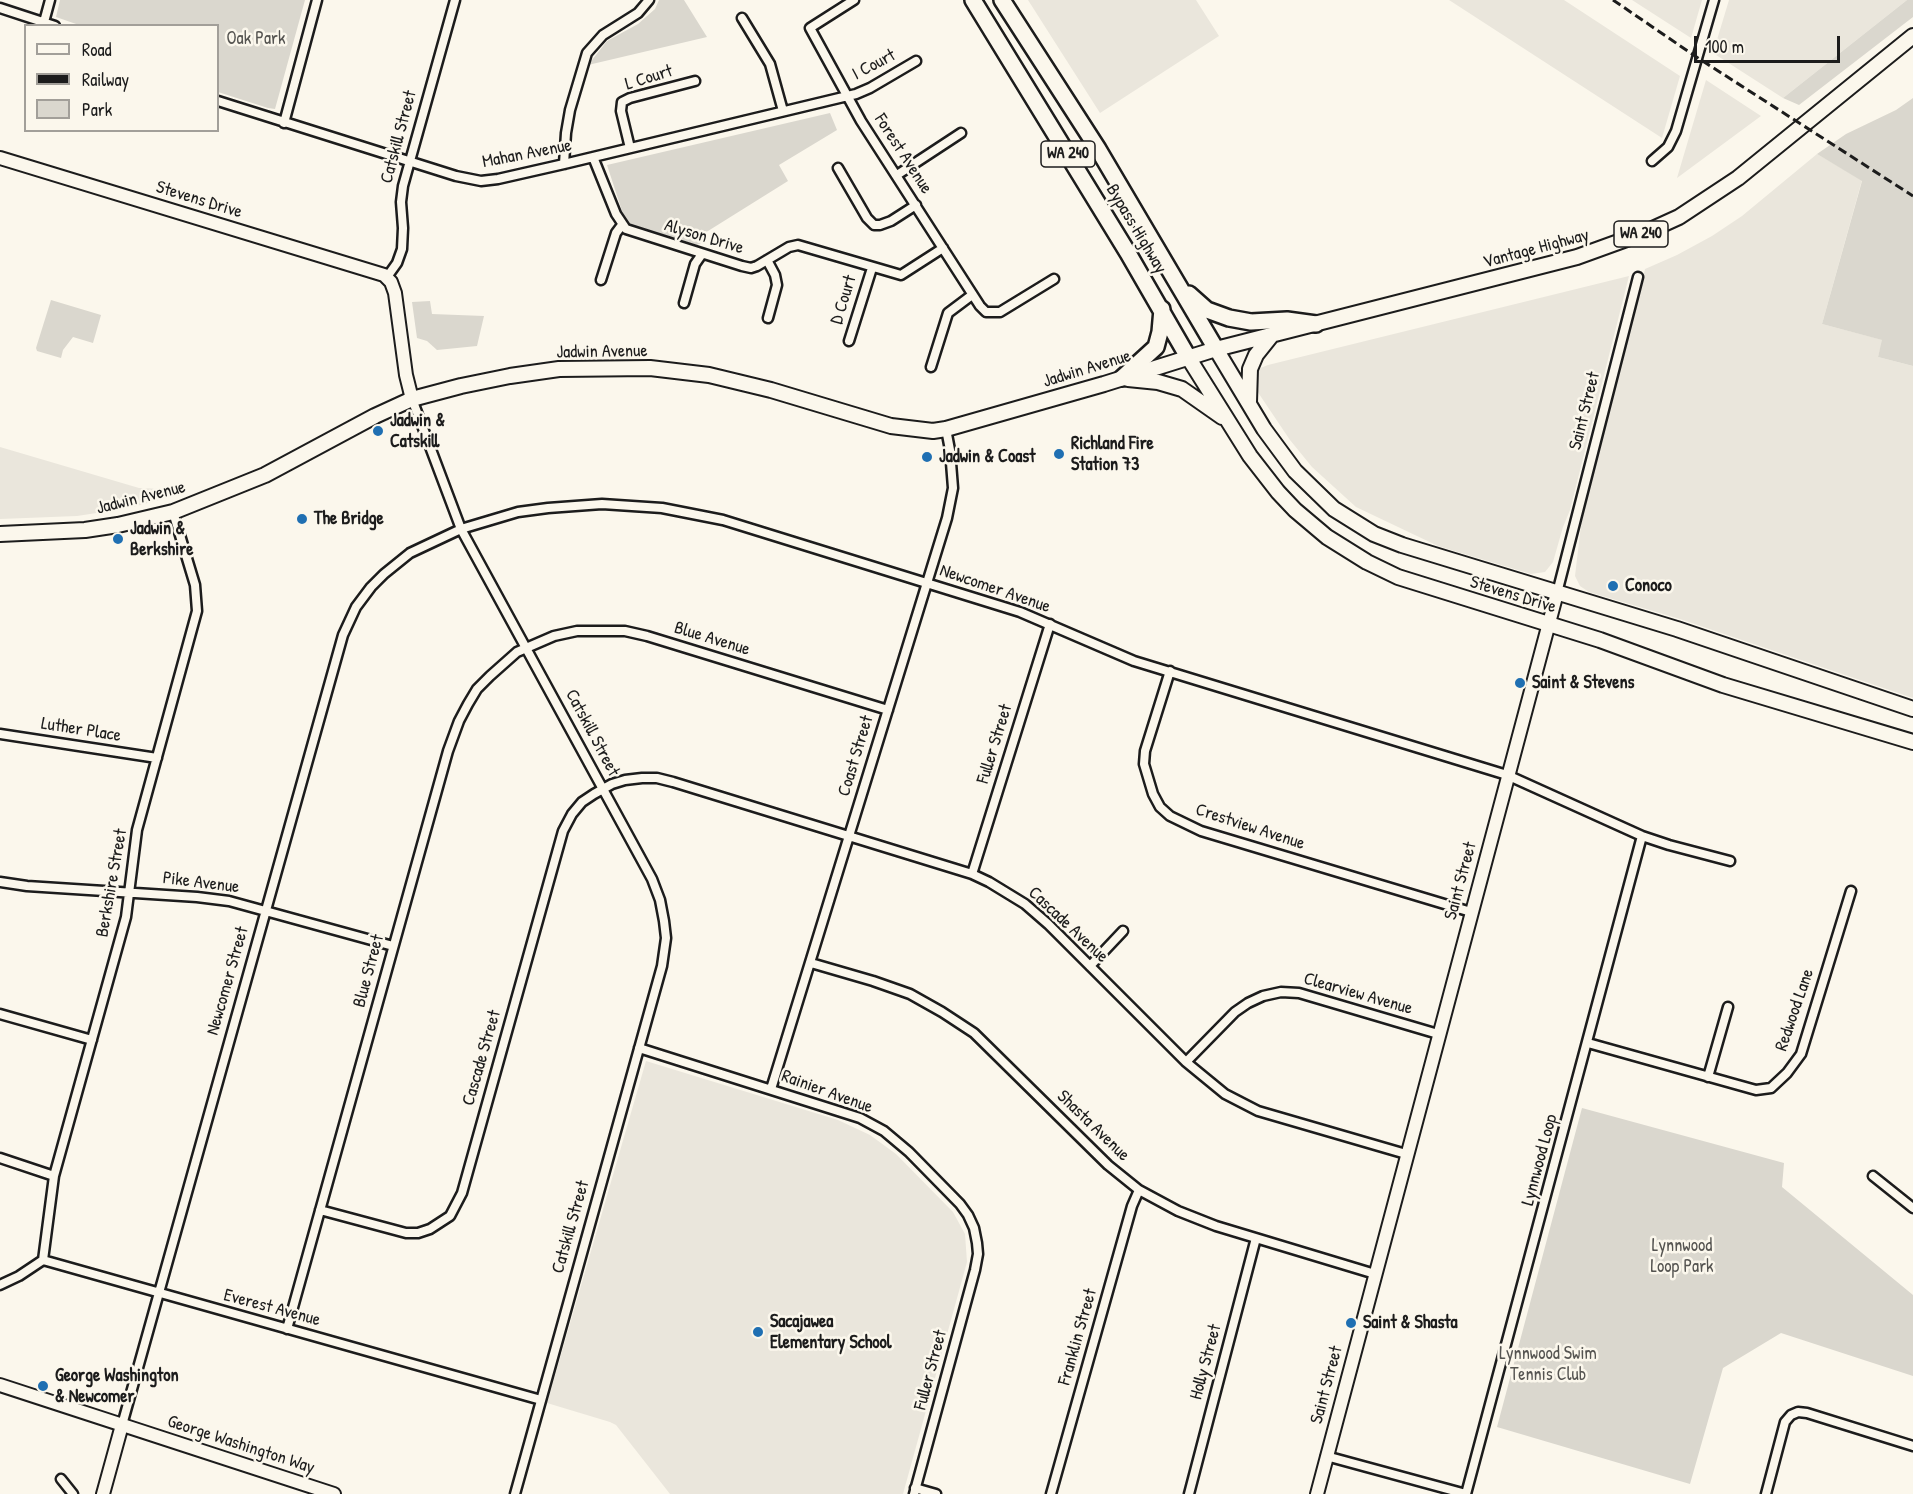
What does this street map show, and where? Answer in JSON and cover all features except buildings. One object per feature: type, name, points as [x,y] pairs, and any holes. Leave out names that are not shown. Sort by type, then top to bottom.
[{"type":"highway","name":"Bypass Highway","points":[[973,0],[1162,309],[1188,357]]},
{"type":"highway","name":"Bypass Highway","points":[[1002,0],[1098,148],[1216,349]]},
{"type":"highway","name":"WA 240","points":[[1177,283],[1207,310],[1229,318],[1251,322],[1287,320],[1316,324]]},
{"type":"highway","points":[[1122,378],[1156,347],[1162,309]]},
{"type":"main road","name":"Vantage Highway","points":[[1216,349],[1577,257],[1646,232],[1679,217],[1738,178],[1913,36]]},
{"type":"main road","points":[[1249,404],[1250,369],[1256,354],[1272,335]]},
{"type":"main road","name":"Stevens Drive","points":[[1216,349],[1274,444],[1295,471],[1334,509],[1360,527],[1402,545],[1677,629],[1913,709]]},
{"type":"main road","name":"Jadwin Avenue","points":[[0,534],[85,530],[173,512],[265,476],[375,416],[412,399],[473,384],[559,369],[650,368],[691,372],[733,380],[891,426],[933,431],[1216,349]]},
{"type":"main road","name":"Stevens Drive","points":[[1188,357],[1250,456],[1278,492],[1310,523],[1345,550],[1398,577],[1600,640],[1738,689],[1913,742]]},
{"type":"main road","points":[[1122,378],[1158,382],[1182,389],[1229,422]]},
{"type":"street","points":[[44,22],[50,0]]},
{"type":"street","points":[[284,123],[317,0]]},
{"type":"street","name":"Catskill Street","points":[[455,0],[402,194],[403,244],[397,263],[387,277],[395,293],[406,375],[412,399],[461,529],[651,879],[660,900],[664,921],[665,955],[514,1494]]},
{"type":"street","points":[[564,164],[568,118],[587,53],[603,35],[638,13],[649,0]]},
{"type":"street","name":"Forest Avenue","points":[[854,0],[810,28],[847,96],[972,295],[984,311],[997,313],[1054,279]]},
{"type":"street","points":[[1652,161],[1668,147],[1676,131],[1714,0]]},
{"type":"street","points":[[0,8],[50,24]]},
{"type":"street","points":[[742,18],[768,59],[783,111]]},
{"type":"street","name":"I Court","points":[[847,96],[870,88],[916,61]]},
{"type":"street","name":"L Court","points":[[630,148],[621,111],[622,102],[695,81]]},
{"type":"street","name":"Mahan Avenue","points":[[219,101],[456,176],[481,181],[564,164],[847,96]]},
{"type":"street","points":[[897,175],[961,133]]},
{"type":"street","points":[[593,157],[621,225],[615,233],[601,280]]},
{"type":"street","name":"Stevens Drive","points":[[0,158],[387,277]]},
{"type":"street","points":[[838,168],[869,221],[874,225],[885,224],[916,205]]},
{"type":"street","name":"Alyson Drive","points":[[621,225],[629,232],[748,267],[758,266],[792,246],[800,245],[901,275],[943,248]]},
{"type":"street","points":[[684,303],[695,264],[702,254]]},
{"type":"street","points":[[766,260],[775,275],[777,285],[768,318]]},
{"type":"street","name":"D Court","points":[[849,341],[872,268]]},
{"type":"street","name":"Saint Street","points":[[1317,1494],[1557,593],[1638,277]]},
{"type":"street","points":[[931,367],[948,313],[972,295]]},
{"type":"street","name":"Coast Street","points":[[771,1089],[947,518],[953,488],[946,429]]},
{"type":"street","name":"Newcomer Avenue","points":[[461,529],[518,512],[602,504],[662,508],[723,520],[1020,612],[1123,656],[1507,775]]},
{"type":"street","name":"Berkshire Street","points":[[43,1260],[54,1176],[126,917],[131,892],[137,830],[197,611],[195,585],[173,512]]},
{"type":"street","name":"Newcomer Street","points":[[103,1494],[338,650],[348,622],[371,587],[398,562],[410,553],[461,529]]},
{"type":"street","name":"Fuller Street","points":[[972,874],[1050,624]]},
{"type":"street","name":"Blue Avenue","points":[[526,648],[554,636],[577,631],[625,631],[888,710]]},
{"type":"street","name":"Blue Street","points":[[287,1329],[448,751],[459,721],[477,689],[502,664],[526,648]]},
{"type":"street","name":"Crestview Avenue","points":[[1170,671],[1144,764],[1153,794],[1160,807],[1170,816],[1201,831],[1471,912]]},
{"type":"street","name":"Luther Place","points":[[0,734],[156,758]]},
{"type":"street","points":[[1507,775],[1642,836],[1730,861]]},
{"type":"street","name":"Cascade Avenue","points":[[602,790],[625,780],[657,778],[972,874],[1005,890],[1025,904],[1186,1062],[1225,1094],[1258,1111],[1406,1154]]},
{"type":"street","name":"Cascade Street","points":[[320,1210],[406,1233],[430,1229],[441,1224],[450,1216],[457,1205],[564,831],[572,814],[582,802],[602,790]]},
{"type":"street","name":"Lynnwood Loop","points":[[1326,1456],[1466,1494],[1642,836]]},
{"type":"street","name":"Pike Avenue","points":[[0,882],[229,901],[393,946]]},
{"type":"street","name":"Redwood Lane","points":[[1588,1043],[1708,1077],[1763,1090],[1771,1088],[1787,1073],[1801,1054],[1851,891]]},
{"type":"street","points":[[1090,966],[1122,931]]},
{"type":"street","name":"Shasta Avenue","points":[[811,963],[910,994],[974,1034],[1108,1165],[1139,1190],[1178,1211],[1216,1226],[1375,1274]]},
{"type":"street","name":"Clearview Avenue","points":[[1186,1062],[1235,1012],[1263,996],[1281,992],[1299,993],[1438,1034]]},
{"type":"street","points":[[1708,1077],[1728,1007]]},
{"type":"street","points":[[0,1014],[92,1040]]},
{"type":"street","name":"Rainier Avenue","points":[[639,1048],[860,1118],[894,1139],[960,1204],[974,1228],[978,1254]]},
{"type":"street","points":[[0,1158],[54,1176]]},
{"type":"street","points":[[1873,1176],[1913,1208]]},
{"type":"street","name":"Franklin Street","points":[[1051,1494],[1132,1206],[1139,1190]]},
{"type":"street","name":"Holly Street","points":[[1189,1494],[1256,1238]]},
{"type":"street","name":"Fuller Street","points":[[914,1491],[978,1254]]},
{"type":"street","points":[[0,1285],[43,1260]]},
{"type":"street","name":"Everest Avenue","points":[[43,1260],[541,1400]]},
{"type":"street","name":"George Washington Way","points":[[0,1386],[334,1494]]},
{"type":"street","points":[[1766,1494],[1785,1422],[1791,1414],[1797,1412],[1807,1413],[1913,1446]]},
{"type":"street","points":[[62,1479],[73,1494]]},
{"type":"street","points":[[914,1491],[936,1494]]},
{"type":"shaded area","points":[[1028,0],[1196,0],[1219,36],[1100,113]]},
{"type":"shaded area","points":[[1449,0],[1564,0],[1680,76],[1662,138]]},
{"type":"shaded area","points":[[1632,0],[1702,0],[1691,38]]},
{"type":"shaded area","points":[[1729,0],[1907,0],[1783,98],[1713,53]]},
{"type":"shaded area","points":[[1706,80],[1761,116],[1677,178]]},
{"type":"shaded area","points":[[1817,154],[1862,180],[1822,324],[1883,340],[1878,357],[1913,366],[1913,698],[1680,619],[1589,592],[1580,586],[1575,576],[1582,517],[1645,269],[1712,236],[1742,216]]},
{"type":"shaded area","points":[[1629,276],[1570,510],[1553,562],[1545,572],[1531,574],[1438,546],[1356,507],[1312,467],[1290,440],[1251,382],[1253,371],[1268,365]]},
{"type":"shaded area","points":[[0,447],[139,488],[162,489],[159,500],[129,508],[77,516],[0,519]]},
{"type":"shaded area","name":"Sacajawea Elementary School","points":[[646,1061],[838,1120],[870,1135],[896,1154],[953,1212],[965,1234],[967,1262],[903,1494],[670,1494],[616,1425],[547,1403]]},
{"type":"green space","name":"Oak Park","points":[[60,0],[305,0],[275,109],[219,92],[219,24],[76,24],[56,17]]},
{"type":"green space","points":[[659,0],[684,0],[707,37],[588,65],[607,41],[638,24],[655,9]]},
{"type":"green space","points":[[1907,0],[1913,0],[1913,17],[1799,105],[1783,98]]},
{"type":"green space","points":[[1913,98],[1913,366],[1878,357],[1882,340],[1822,324],[1862,181],[1817,154],[1846,134],[1896,110]]},
{"type":"green space","points":[[830,113],[837,130],[779,165],[788,181],[700,236],[701,243],[697,245],[626,223],[607,165]]},
{"type":"green space","points":[[51,300],[101,315],[93,343],[73,337],[63,350],[61,358],[37,351]]},
{"type":"green space","points":[[430,301],[432,314],[484,316],[477,346],[437,350],[427,341],[417,338],[412,302]]},
{"type":"green space","name":"Lynnwood Loop Park","points":[[1582,1108],[1784,1163],[1782,1187],[1913,1295],[1913,1376],[1781,1333],[1723,1368],[1690,1484],[1497,1427]]},
{"type":"railway","points":[[1613,0],[1698,58],[1913,196]]},
{"type":"place","name":"Jadwin & Catskill","points":[[378,431]]},
{"type":"place","name":"Richland Fire Station 73","points":[[1059,454]]},
{"type":"place","name":"Jadwin & Coast","points":[[927,457]]},
{"type":"place","name":"The Bridge","points":[[302,519]]},
{"type":"place","name":"Jadwin & Berkshire","points":[[118,539]]},
{"type":"place","name":"Conoco","points":[[1613,586]]},
{"type":"place","name":"Saint & Stevens","points":[[1520,683]]},
{"type":"place","name":"Saint & Shasta","points":[[1351,1323]]},
{"type":"place","name":"Sacajawea Elementary School","points":[[758,1332]]},
{"type":"place","name":"George Washington & Newcomer","points":[[43,1386]]},
{"type":"park label","name":"Lynnwood Swim Tennis Club","points":[[1548,1364]]}]
